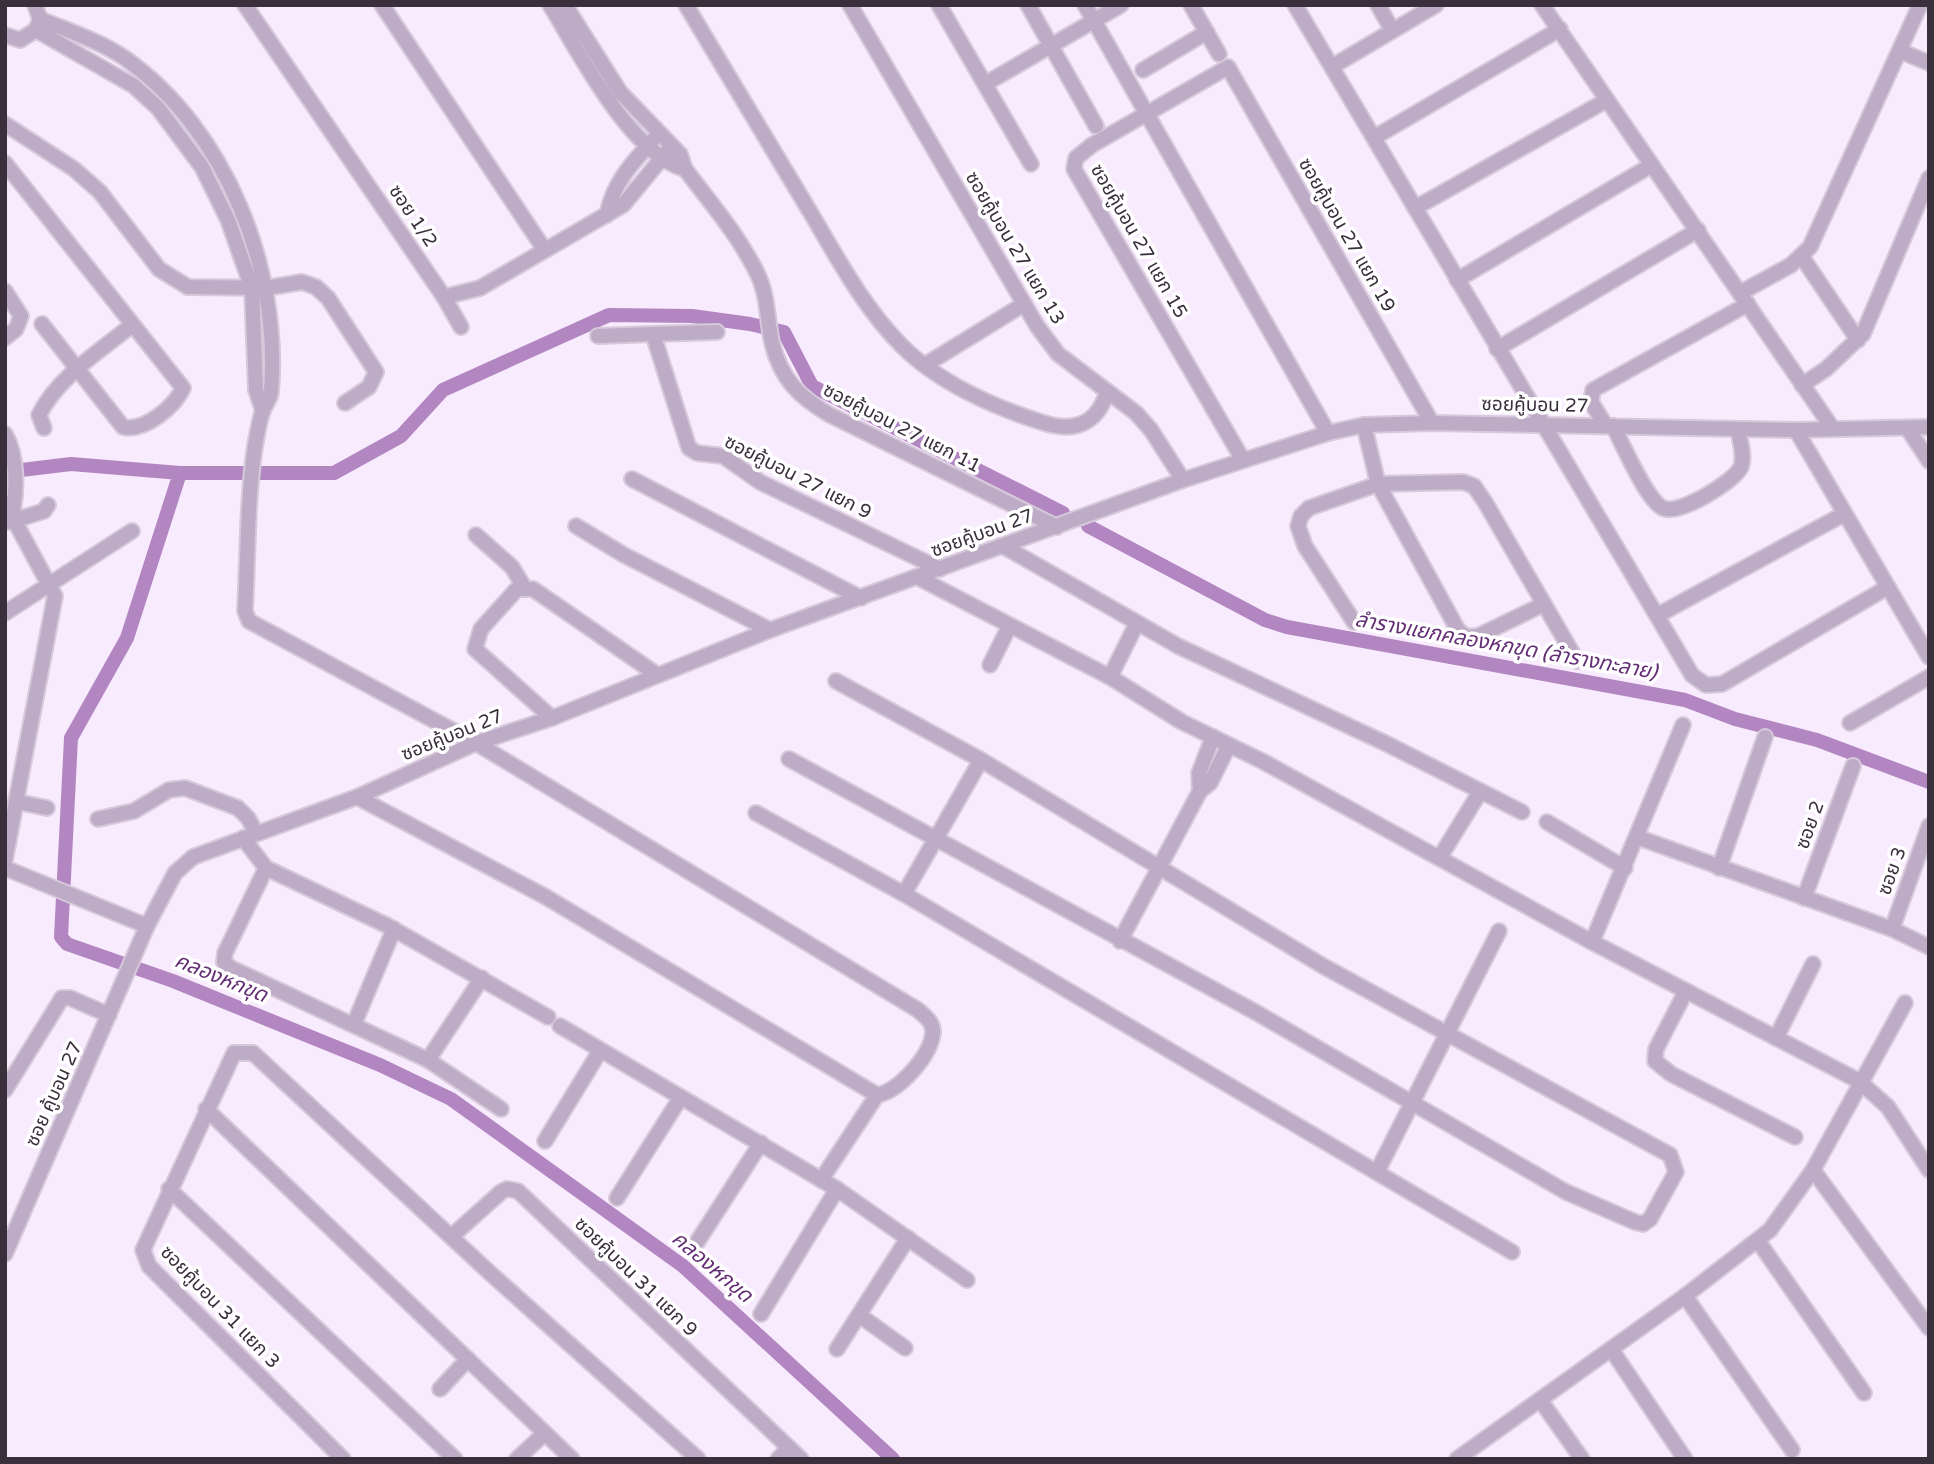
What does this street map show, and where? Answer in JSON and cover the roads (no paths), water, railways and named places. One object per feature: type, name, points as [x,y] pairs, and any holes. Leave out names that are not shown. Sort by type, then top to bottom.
[{"type":"street","name":"ซอย 1/2","points":[[245,5],[444,297],[461,327]]},
{"type":"street","points":[[382,5],[544,249]]},
{"type":"street","points":[[550,5],[609,101],[648,146],[667,152]]},
{"type":"street","points":[[565,5],[620,92],[659,134],[667,152]]},
{"type":"street","points":[[686,5],[862,297],[889,333],[925,365],[956,385],[1016,415],[1052,426],[1075,426],[1094,418],[1102,408],[1107,392]]},
{"type":"street","name":"ซอยคู้บอน 27 แยก 13","points":[[850,5],[1024,304],[1058,354],[1136,413],[1152,430],[1183,480]]},
{"type":"street","points":[[939,5],[1031,164]]},
{"type":"street","points":[[1028,5],[1096,126]]},
{"type":"street","points":[[1085,5],[1328,433]]},
{"type":"street","points":[[985,85],[1121,5]]},
{"type":"street","points":[[1191,5],[1219,54]]},
{"type":"street","points":[[1295,5],[1376,137],[1497,349],[1545,425],[1692,676],[1706,685],[1722,684],[1888,587]]},
{"type":"street","points":[[1378,5],[1392,30]]},
{"type":"street","points":[[1333,66],[1436,5]]},
{"type":"street","points":[[1542,5],[1833,429]]},
{"type":"street","points":[[1738,430],[1742,458],[1736,473],[1688,506],[1674,511],[1662,508],[1652,498],[1609,426],[1591,402],[1593,390],[1745,298],[1802,257],[1810,247],[1920,5]]},
{"type":"street","points":[[7,41],[20,40],[37,18]]},
{"type":"street","points":[[37,18],[106,46],[162,89],[195,126],[225,176],[272,338],[271,394],[263,411],[252,476],[245,611],[249,621],[476,743],[929,1018],[933,1031],[914,1069],[889,1093],[877,1095],[547,897],[356,797]]},
{"type":"street","points":[[37,18],[151,102],[186,141],[211,183],[259,288]]},
{"type":"street","points":[[1376,137],[1559,29]]},
{"type":"street","points":[[1143,69],[1207,32]]},
{"type":"street","points":[[1900,51],[1929,63]]},
{"type":"street","name":"ซอยคู้บอน 27 แยก 15","points":[[1228,67],[1081,152],[1074,169],[1243,460]]},
{"type":"street","name":"ซอยคู้บอน 27 แยก 19","points":[[1228,67],[1432,423]]},
{"type":"street","points":[[151,102],[162,89]]},
{"type":"street","points":[[1415,208],[1607,100]]},
{"type":"street","points":[[5,124],[74,169],[100,192],[159,269],[188,287],[259,288],[302,282],[316,287],[328,298],[376,372],[369,387],[345,403]]},
{"type":"street","points":[[607,215],[611,195],[621,178],[659,134]]},
{"type":"street","points":[[444,297],[480,288],[623,205],[667,152]]},
{"type":"street","name":"ซอยคู้บอน 27 แยก 11","points":[[667,152],[671,165],[689,174],[758,275],[767,305],[772,344],[785,376],[798,395],[1057,527]]},
{"type":"street","points":[[5,163],[183,388],[176,402],[140,426],[131,429],[123,427],[42,324]]},
{"type":"street","points":[[1457,279],[1650,166]]},
{"type":"street","points":[[211,183],[225,176]]},
{"type":"street","points":[[1801,385],[1826,369],[1858,340],[1929,178]]},
{"type":"street","points":[[1497,349],[1698,230]]},
{"type":"street","points":[[1802,257],[1858,340]]},
{"type":"street","points":[[5,291],[21,316],[16,329],[5,338]]},
{"type":"street","points":[[925,365],[1024,304]]},
{"type":"street","points":[[44,428],[39,415],[47,400],[78,369],[132,325]]},
{"type":"street","points":[[598,336],[717,332]]},
{"type":"street","name":"ซอยคู้บอน 27 แยก 9","points":[[653,334],[689,448],[697,453],[723,456],[760,482],[940,569]]},
{"type":"street","points":[[1929,412],[1920,427],[1929,461]]},
{"type":"street","name":"ซอยคู้บอน 27","points":[[137,949],[175,873],[192,857],[356,797],[476,743],[552,718],[770,630],[1183,480],[1328,433],[1364,425],[1432,423],[1738,430],[1920,427]]},
{"type":"street","points":[[1364,425],[1378,484],[1448,617],[1466,637],[1478,636],[1544,604]]},
{"type":"street","points":[[1796,430],[1929,657]]},
{"type":"street","points":[[5,860],[55,596],[11,511],[8,438]]},
{"type":"street","points":[[632,479],[861,598]]},
{"type":"street","points":[[1353,622],[1305,545],[1297,526],[1301,516],[1310,508],[1378,484],[1463,482],[1474,486],[1577,661]]},
{"type":"street","points":[[11,511],[44,511],[48,505]]},
{"type":"street","points":[[1658,615],[1844,514]]},
{"type":"street","points":[[576,526],[624,555],[770,630]]},
{"type":"street","points":[[5,613],[132,531]]},
{"type":"street","points":[[476,535],[512,567],[524,587]]},
{"type":"street","points":[[1003,547],[1138,623],[1522,813]]},
{"type":"street","points":[[918,577],[1009,627],[1110,677],[1229,746],[1440,857],[1592,942],[1859,1082],[1888,1107],[1929,1170]]},
{"type":"street","points":[[552,718],[475,649],[481,629],[511,594],[524,587],[533,589],[656,674]]},
{"type":"street","points":[[1110,677],[1138,623]]},
{"type":"street","points":[[990,665],[1009,627]]},
{"type":"street","points":[[1850,723],[1929,677]]},
{"type":"street","points":[[789,759],[1413,1101],[1566,1192],[1640,1223],[1650,1219],[1676,1172],[1670,1155],[1323,966],[1158,864],[981,760],[835,681]]},
{"type":"street","points":[[1592,942],[1683,725]]},
{"type":"street","points":[[1200,791],[1199,773],[1213,737]]},
{"type":"street","points":[[1719,867],[1765,737]]},
{"type":"street","points":[[1120,941],[1158,864],[1200,791],[1210,783],[1229,746]]},
{"type":"street","points":[[904,894],[981,760]]},
{"type":"street","name":"ซอย 2","points":[[1804,898],[1853,766]]},
{"type":"street","points":[[98,819],[134,811],[177,788],[238,808],[247,818],[249,836],[266,868],[394,929],[482,978],[600,1051],[837,1189],[967,1280]]},
{"type":"street","points":[[1440,857],[1480,792]]},
{"type":"street","points":[[18,802],[47,808]]},
{"type":"street","points":[[755,813],[904,894],[1512,1252]]},
{"type":"street","points":[[1547,822],[1625,868]]},
{"type":"street","name":"ซอย 3","points":[[1892,929],[1929,826]]},
{"type":"street","points":[[1637,837],[1892,929],[1929,947]]},
{"type":"street","points":[[5,868],[147,926]]},
{"type":"street","points":[[266,868],[225,953],[224,962],[231,968],[429,1060],[501,1109]]},
{"type":"street","points":[[354,1024],[394,929]]},
{"type":"street","points":[[1377,1172],[1499,931]]},
{"type":"street","name":"ซอย คู้บอน 27","points":[[5,1254],[137,949]]},
{"type":"street","points":[[1776,1038],[1813,964]]},
{"type":"street","points":[[429,1060],[482,978]]},
{"type":"street","points":[[1686,991],[1656,1049],[1655,1061],[1671,1074],[1795,1137]]},
{"type":"street","points":[[5,1090],[62,998],[109,1015]]},
{"type":"street","points":[[1457,1459],[1473,1454],[1758,1241],[1780,1218],[1813,1170],[1859,1082],[1905,1003]]},
{"type":"street","points":[[545,1142],[600,1051]]},
{"type":"street","name":"ซอยคู้บอน 31 แยก 3","points":[[342,1459],[149,1266],[143,1250],[182,1159],[234,1052],[253,1053],[452,1237]]},
{"type":"street","points":[[821,1180],[877,1095]]},
{"type":"street","points":[[617,1198],[681,1097]]},
{"type":"street","points":[[206,1109],[572,1459]]},
{"type":"street","points":[[692,1250],[761,1143]]},
{"type":"street","points":[[1813,1170],[1929,1328]]},
{"type":"street","points":[[169,1189],[455,1459]]},
{"type":"street","name":"ซอยคู้บอน 31 แยก 9","points":[[452,1237],[501,1192],[513,1189],[518,1191],[801,1459]]},
{"type":"street","points":[[761,1314],[837,1189]]},
{"type":"street","points":[[452,1237],[698,1459]]},
{"type":"street","points":[[838,1349],[908,1238]]},
{"type":"street","points":[[1758,1241],[1864,1393]]},
{"type":"street","points":[[1685,1296],[1792,1450]]},
{"type":"street","points":[[859,1315],[905,1348]]},
{"type":"street","points":[[1611,1349],[1685,1459]]},
{"type":"street","points":[[440,1389],[468,1359]]},
{"type":"street","points":[[1541,1401],[1581,1459]]},
{"type":"street","points":[[517,1459],[545,1433]]},
{"type":"street","points":[[778,1459],[789,1448]]},
{"type":"waterway","name":"ลำรางแยกคลองหกขุด (ลำรางทะลาย)","points":[[180,473],[334,473],[401,436],[443,390],[609,315],[692,316],[784,332],[812,386],[1063,513]]},
{"type":"waterway","name":"คลองหกขุด","points":[[5,472],[71,464],[180,473],[127,638],[71,738],[61,937],[67,944],[173,981],[380,1065],[451,1099],[683,1266],[893,1459]]},
{"type":"waterway","name":"ลำรางแยกคลองหกขุด (ลำรางทะลาย)","points":[[1088,526],[1265,620],[1287,627],[1685,700],[1735,719],[1817,740],[1929,782]]}]
